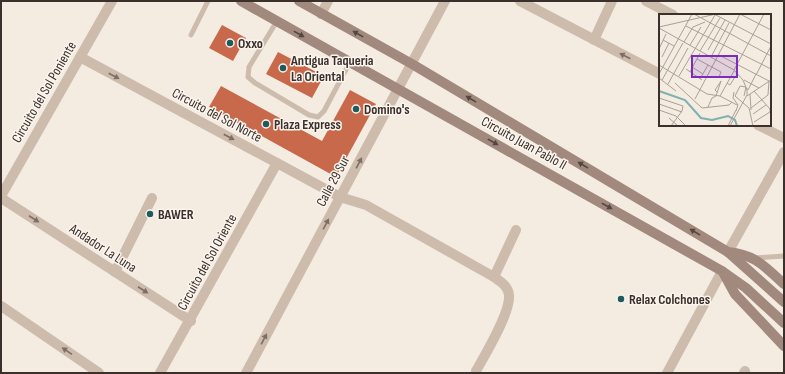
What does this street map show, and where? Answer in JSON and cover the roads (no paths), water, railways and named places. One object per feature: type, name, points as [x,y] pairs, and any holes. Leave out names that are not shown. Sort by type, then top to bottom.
[{"type":"main road","name":"Circuito Juan Pablo II","points":[[241,1],[722,271],[746,288],[784,323]]},
{"type":"main road","name":"Circuito Juan Pablo II","points":[[298,1],[412,64],[728,252],[784,302]]},
{"type":"main road","points":[[728,252],[755,258],[784,284]]},
{"type":"main road","points":[[722,271],[735,294],[784,346]]},
{"type":"street","name":"Circuito del Sol Poniente","points":[[1,197],[112,1]]},
{"type":"street","points":[[321,14],[328,1]]},
{"type":"street","name":"Calle 29 Sur","points":[[246,373],[445,1]]},
{"type":"street","points":[[520,1],[659,73]]},
{"type":"street","points":[[594,40],[612,1]]},
{"type":"street","points":[[646,1],[671,14]]},
{"type":"street","name":"Circuito del Sol Norte","points":[[80,57],[340,197],[366,205],[494,277],[505,285],[509,295],[508,308],[476,371]]},
{"type":"street","points":[[760,126],[784,138]]},
{"type":"street","points":[[728,252],[784,152]]},
{"type":"street","name":"Circuito del Sol Oriente","points":[[160,373],[191,321],[277,163]]},
{"type":"street","name":"Andador La Luna","points":[[1,197],[191,321]]},
{"type":"street","points":[[115,272],[152,198]]},
{"type":"street","points":[[494,277],[516,230]]},
{"type":"street","points":[[667,373],[722,271]]},
{"type":"street","points":[[1,306],[99,373]]},
{"type":"lane","points":[[191,35],[208,1]]},
{"type":"lane","points":[[277,21],[249,67],[248,77],[255,83],[309,115],[318,117],[324,111],[350,62]]},
{"type":"lane","points":[[755,258],[784,255]]},
{"type":"place","name":"Oxxo","points":[[230,43]]},
{"type":"place","name":"Antigua Taqueria La Oriental","points":[[283,68]]},
{"type":"place","name":"Domino's","points":[[356,109]]},
{"type":"place","name":"Plaza Express","points":[[266,124]]},
{"type":"place","name":"BAWER","points":[[150,214]]},
{"type":"place","name":"Relax Colchones","points":[[621,299]]}]
